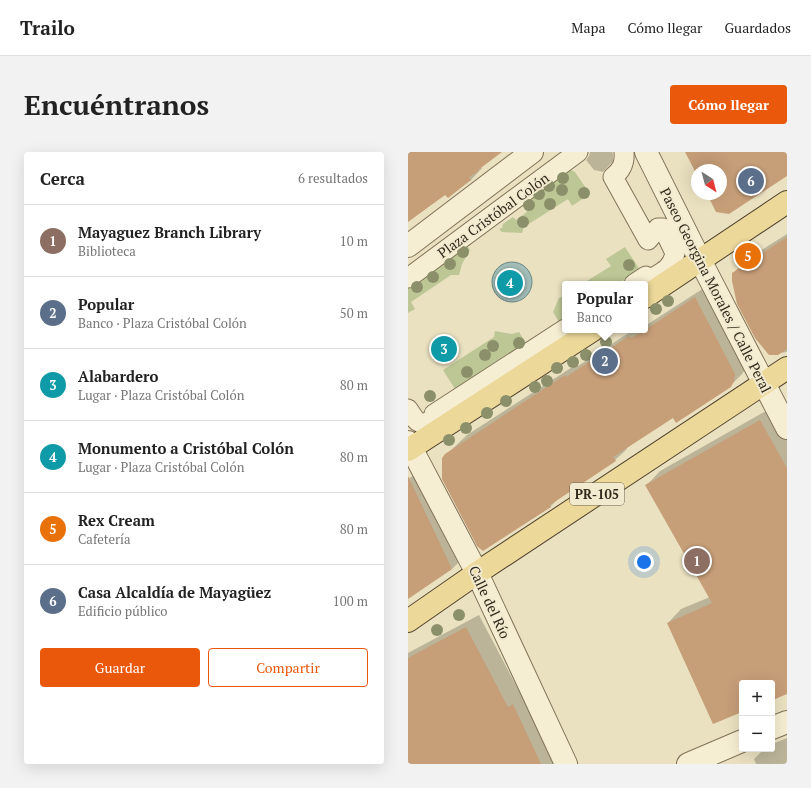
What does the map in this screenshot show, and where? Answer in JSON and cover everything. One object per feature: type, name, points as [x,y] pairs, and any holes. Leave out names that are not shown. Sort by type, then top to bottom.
[{"type":"main road","points":[[648,294],[787,202]]},
{"type":"main road","points":[[409,447],[588,333]]},
{"type":"main road","name":"PR-105","points":[[408,621],[477,573],[787,368]]},
{"type":"street","points":[[408,246],[532,152]]},
{"type":"street","name":"Plaza Cristóbal Colón","points":[[408,278],[578,152]]},
{"type":"street","points":[[624,152],[623,167],[613,177],[648,240],[658,228],[663,228],[675,252],[673,262],[669,267],[649,280],[646,276],[638,281]]},
{"type":"street","name":"Paseo Georgina Morales / Calle Peral","points":[[646,152],[787,428]]},
{"type":"street","points":[[408,409],[417,421],[428,423],[436,417],[434,414],[562,330]]},
{"type":"street","name":"Calle del Río","points":[[409,447],[477,573],[566,764]]},
{"type":"street","points":[[775,727],[787,722]]},
{"type":"street","points":[[688,764],[739,742]]},
{"type":"green space","points":[[569,169],[575,172],[590,194],[572,206],[568,199],[524,227],[522,233],[502,232],[499,229],[513,217],[516,220],[527,212],[521,203]]},
{"type":"green space","points":[[466,244],[470,250],[462,264],[459,275],[451,275],[411,302],[415,309],[408,313],[408,287]]},
{"type":"green space","points":[[625,247],[640,270],[623,281],[587,281],[611,266],[606,259]]},
{"type":"green space","points":[[562,296],[562,320],[559,322],[553,312],[559,298]]},
{"type":"green space","points":[[495,331],[512,334],[519,332],[526,343],[455,389],[443,370],[494,337]]},
{"type":"water","points":[[516,262],[523,265],[529,271],[532,282],[531,290],[523,299],[516,302],[508,302],[501,299],[493,290],[492,278],[495,271],[504,263]]},
{"type":"building","points":[[408,152],[502,152],[478,170],[479,171],[469,177],[471,180],[448,198],[445,195],[408,222]]},
{"type":"building","points":[[685,152],[787,152],[787,176],[729,214],[716,212],[710,200],[727,200],[727,164],[691,164]]},
{"type":"building","points":[[787,237],[787,349],[778,355],[769,355],[755,338],[737,304],[732,281],[732,273]]},
{"type":"building","points":[[695,297],[735,374],[731,387],[676,423],[673,418],[613,457],[616,461],[550,505],[551,507],[483,551],[477,546],[442,479],[442,458],[445,454],[565,375],[566,377],[629,336],[631,338],[640,333],[648,333],[648,328]]},
{"type":"building","points":[[760,420],[787,468],[787,694],[775,699],[775,680],[739,680],[739,713],[713,724],[667,623],[712,603],[645,485]]},
{"type":"building","points":[[408,476],[452,569],[408,599]]},
{"type":"building","points":[[466,627],[508,707],[513,704],[541,764],[408,764],[408,658]]},
{"type":"place","name":"Casa Alcaldía de Mayagüez","points":[[751,181]]},
{"type":"place","name":"Rex Cream","points":[[748,256]]},
{"type":"place","name":"Monumento a Cristóbal Colón","points":[[510,283]]},
{"type":"place","name":"Alabardero","points":[[444,349]]},
{"type":"place","name":"Popular","points":[[605,361]]},
{"type":"place","name":"Mayaguez Branch Library","points":[[697,561]]}]
